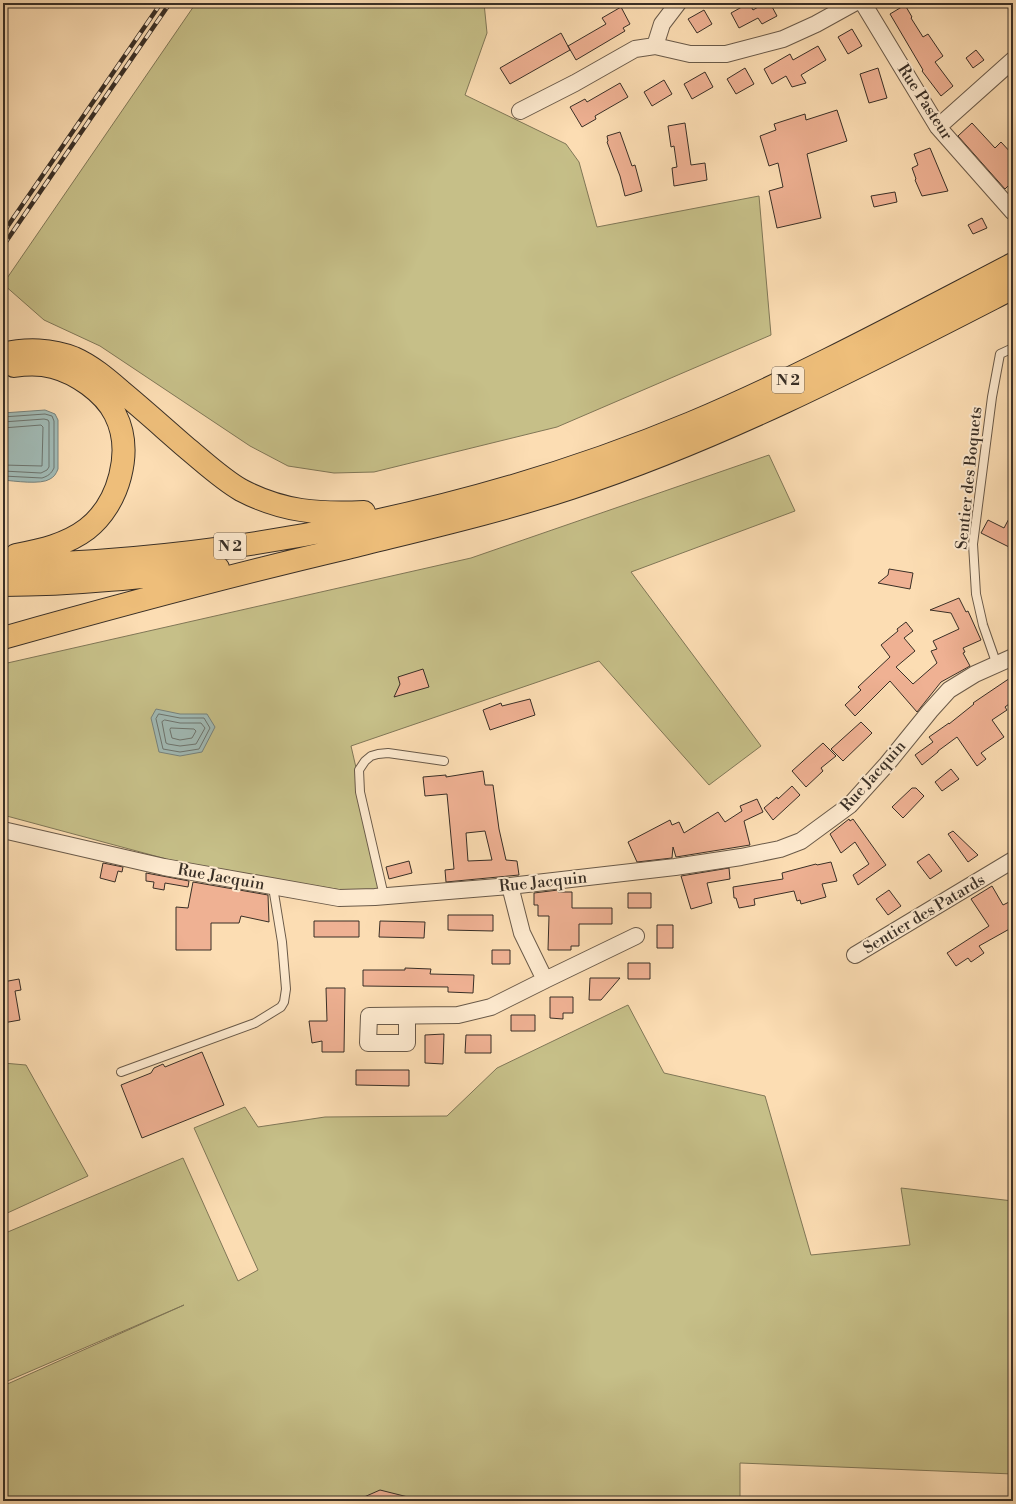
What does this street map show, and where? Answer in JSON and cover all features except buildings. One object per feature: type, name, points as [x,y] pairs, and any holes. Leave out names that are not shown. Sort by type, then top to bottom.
[{"type":"highway","name":"N 2","points":[[3,565],[32,565],[137,558],[237,546],[338,528],[453,502],[560,471],[644,442],[776,385],[826,362],[1013,264]]},
{"type":"highway","name":"N 2","points":[[3,585],[70,583],[171,574],[238,566],[348,548],[454,523],[501,510],[572,488],[671,453],[832,380],[1013,288]]},
{"type":"highway","points":[[3,354],[24,351],[53,351],[84,363],[118,389],[222,477],[240,489],[270,504],[302,511],[340,513],[404,509],[453,502]]},
{"type":"highway","points":[[3,368],[22,365],[53,367],[78,379],[101,396],[115,413],[119,423],[122,448],[120,476],[117,487],[99,518],[79,535],[56,545],[3,558]]},
{"type":"highway","points":[[3,638],[129,603],[348,548]]},
{"type":"street","points":[[656,46],[662,24],[678,3]]},
{"type":"street","points":[[520,111],[575,83],[635,49],[656,46],[690,54],[726,54],[783,39],[816,24],[854,3]]},
{"type":"street","name":"Rue Pasteur","points":[[863,3],[938,127],[1013,212]]},
{"type":"street","points":[[938,127],[1013,60]]},
{"type":"street","name":"Rue Jacquin","points":[[3,830],[164,867],[339,898],[510,886],[675,867],[741,857],[780,849],[801,841],[850,805],[887,764],[949,690],[975,674],[1013,657]]},
{"type":"street","name":"Sentier des Patards","points":[[855,955],[1013,860]]},
{"type":"street","points":[[510,886],[522,933],[545,980]]},
{"type":"street","points":[[407,1016],[458,1015],[491,1006],[636,936]]},
{"type":"lane","name":"Sentier des Boquets","points":[[997,665],[983,625],[976,594],[973,544],[992,397],[1000,354],[1013,348]]},
{"type":"lane","points":[[384,896],[360,792],[359,770],[365,761],[371,756],[378,754],[388,753],[444,760]]},
{"type":"lane","points":[[121,1072],[255,1023],[281,1007],[284,1002],[286,988],[282,942],[273,886]]},
{"type":"shaded area","points":[[196,3],[484,3],[487,33],[465,95],[566,144],[579,162],[597,227],[759,196],[771,335],[557,427],[374,472],[334,473],[288,466],[250,446],[100,346],[44,320],[3,284]]},
{"type":"shaded area","points":[[769,455],[795,511],[631,572],[761,746],[709,785],[599,661],[351,746],[386,897],[196,867],[3,815],[3,664],[471,558]]},
{"type":"shaded area","points":[[628,1005],[664,1073],[765,1096],[811,1255],[910,1245],[901,1188],[1013,1201],[1013,1474],[740,1463],[740,1501],[3,1501],[3,1386],[184,1305],[3,1383],[3,1234],[183,1158],[238,1281],[258,1270],[194,1128],[245,1107],[258,1127],[325,1117],[447,1116],[497,1068]]},
{"type":"shaded area","points":[[3,1063],[26,1065],[88,1176],[3,1215]]},
{"type":"water","points":[[45,410],[55,414],[58,420],[58,469],[56,474],[46,481],[40,482],[3,480],[3,413]]},
{"type":"water","points":[[156,709],[180,714],[207,714],[215,727],[202,752],[180,756],[159,752],[151,718]]},
{"type":"railway","points":[[3,233],[161,3]]},
{"type":"railway","points":[[3,246],[170,3]]}]
